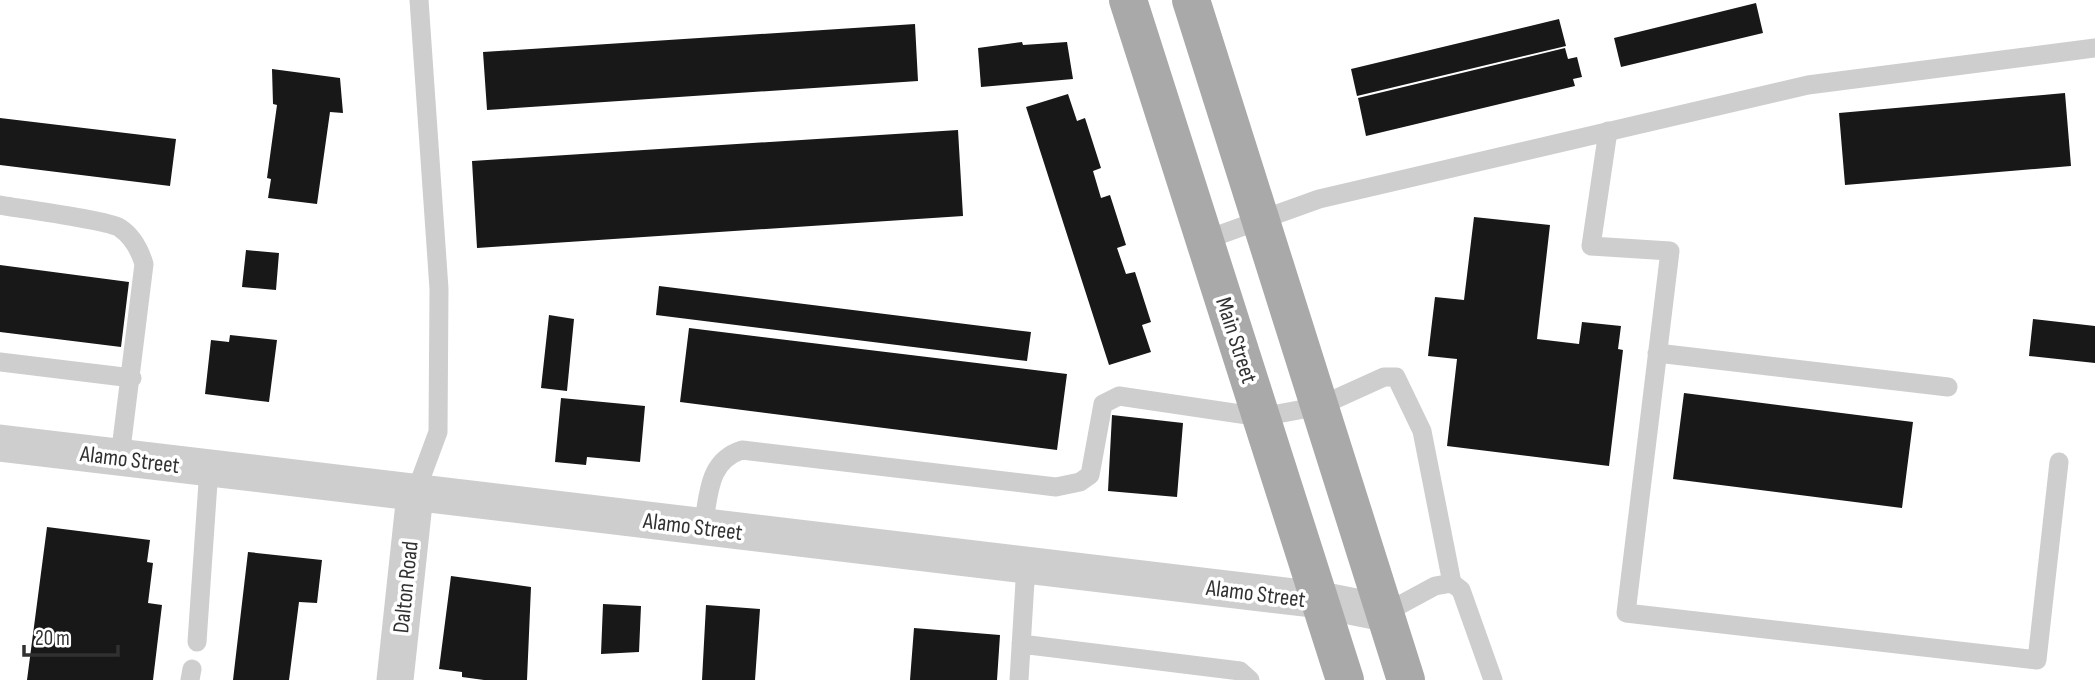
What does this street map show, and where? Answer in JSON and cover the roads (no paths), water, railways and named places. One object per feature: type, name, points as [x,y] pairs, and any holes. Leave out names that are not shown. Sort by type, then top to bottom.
[{"type":"main road","name":"Main Street","points":[[1128,0],[1345,680]]},
{"type":"main road","points":[[1191,0],[1406,680]]},
{"type":"street","name":"Alamo Street","points":[[0,443],[1320,600],[1385,613]]},
{"type":"street","name":"Dalton Road","points":[[395,680],[415,494]]},
{"type":"lane","points":[[415,494],[438,432],[439,289],[419,0]]},
{"type":"lane","points":[[1205,240],[1319,199],[1808,85],[2095,48]]},
{"type":"lane","points":[[1608,131],[1591,246],[1670,251],[1626,613],[2037,660],[2059,461]]},
{"type":"lane","points":[[0,205],[119,227],[134,242],[144,264],[132,378],[120,457]]},
{"type":"lane","points":[[1657,353],[1948,387]]},
{"type":"lane","points":[[0,362],[132,378]]},
{"type":"lane","points":[[703,527],[715,469],[722,460],[742,450],[1056,487],[1080,482],[1090,475],[1103,404],[1112,398],[1119,396],[1184,404],[1261,417],[1320,406],[1384,377],[1396,377],[1422,431],[1452,583],[1461,590],[1493,680]]},
{"type":"lane","points":[[197,642],[209,468]]},
{"type":"lane","points":[[1019,680],[1026,565]]},
{"type":"lane","points":[[1385,613],[1435,586],[1452,583]]},
{"type":"lane","points":[[1021,644],[1240,671],[1250,680]]}]
